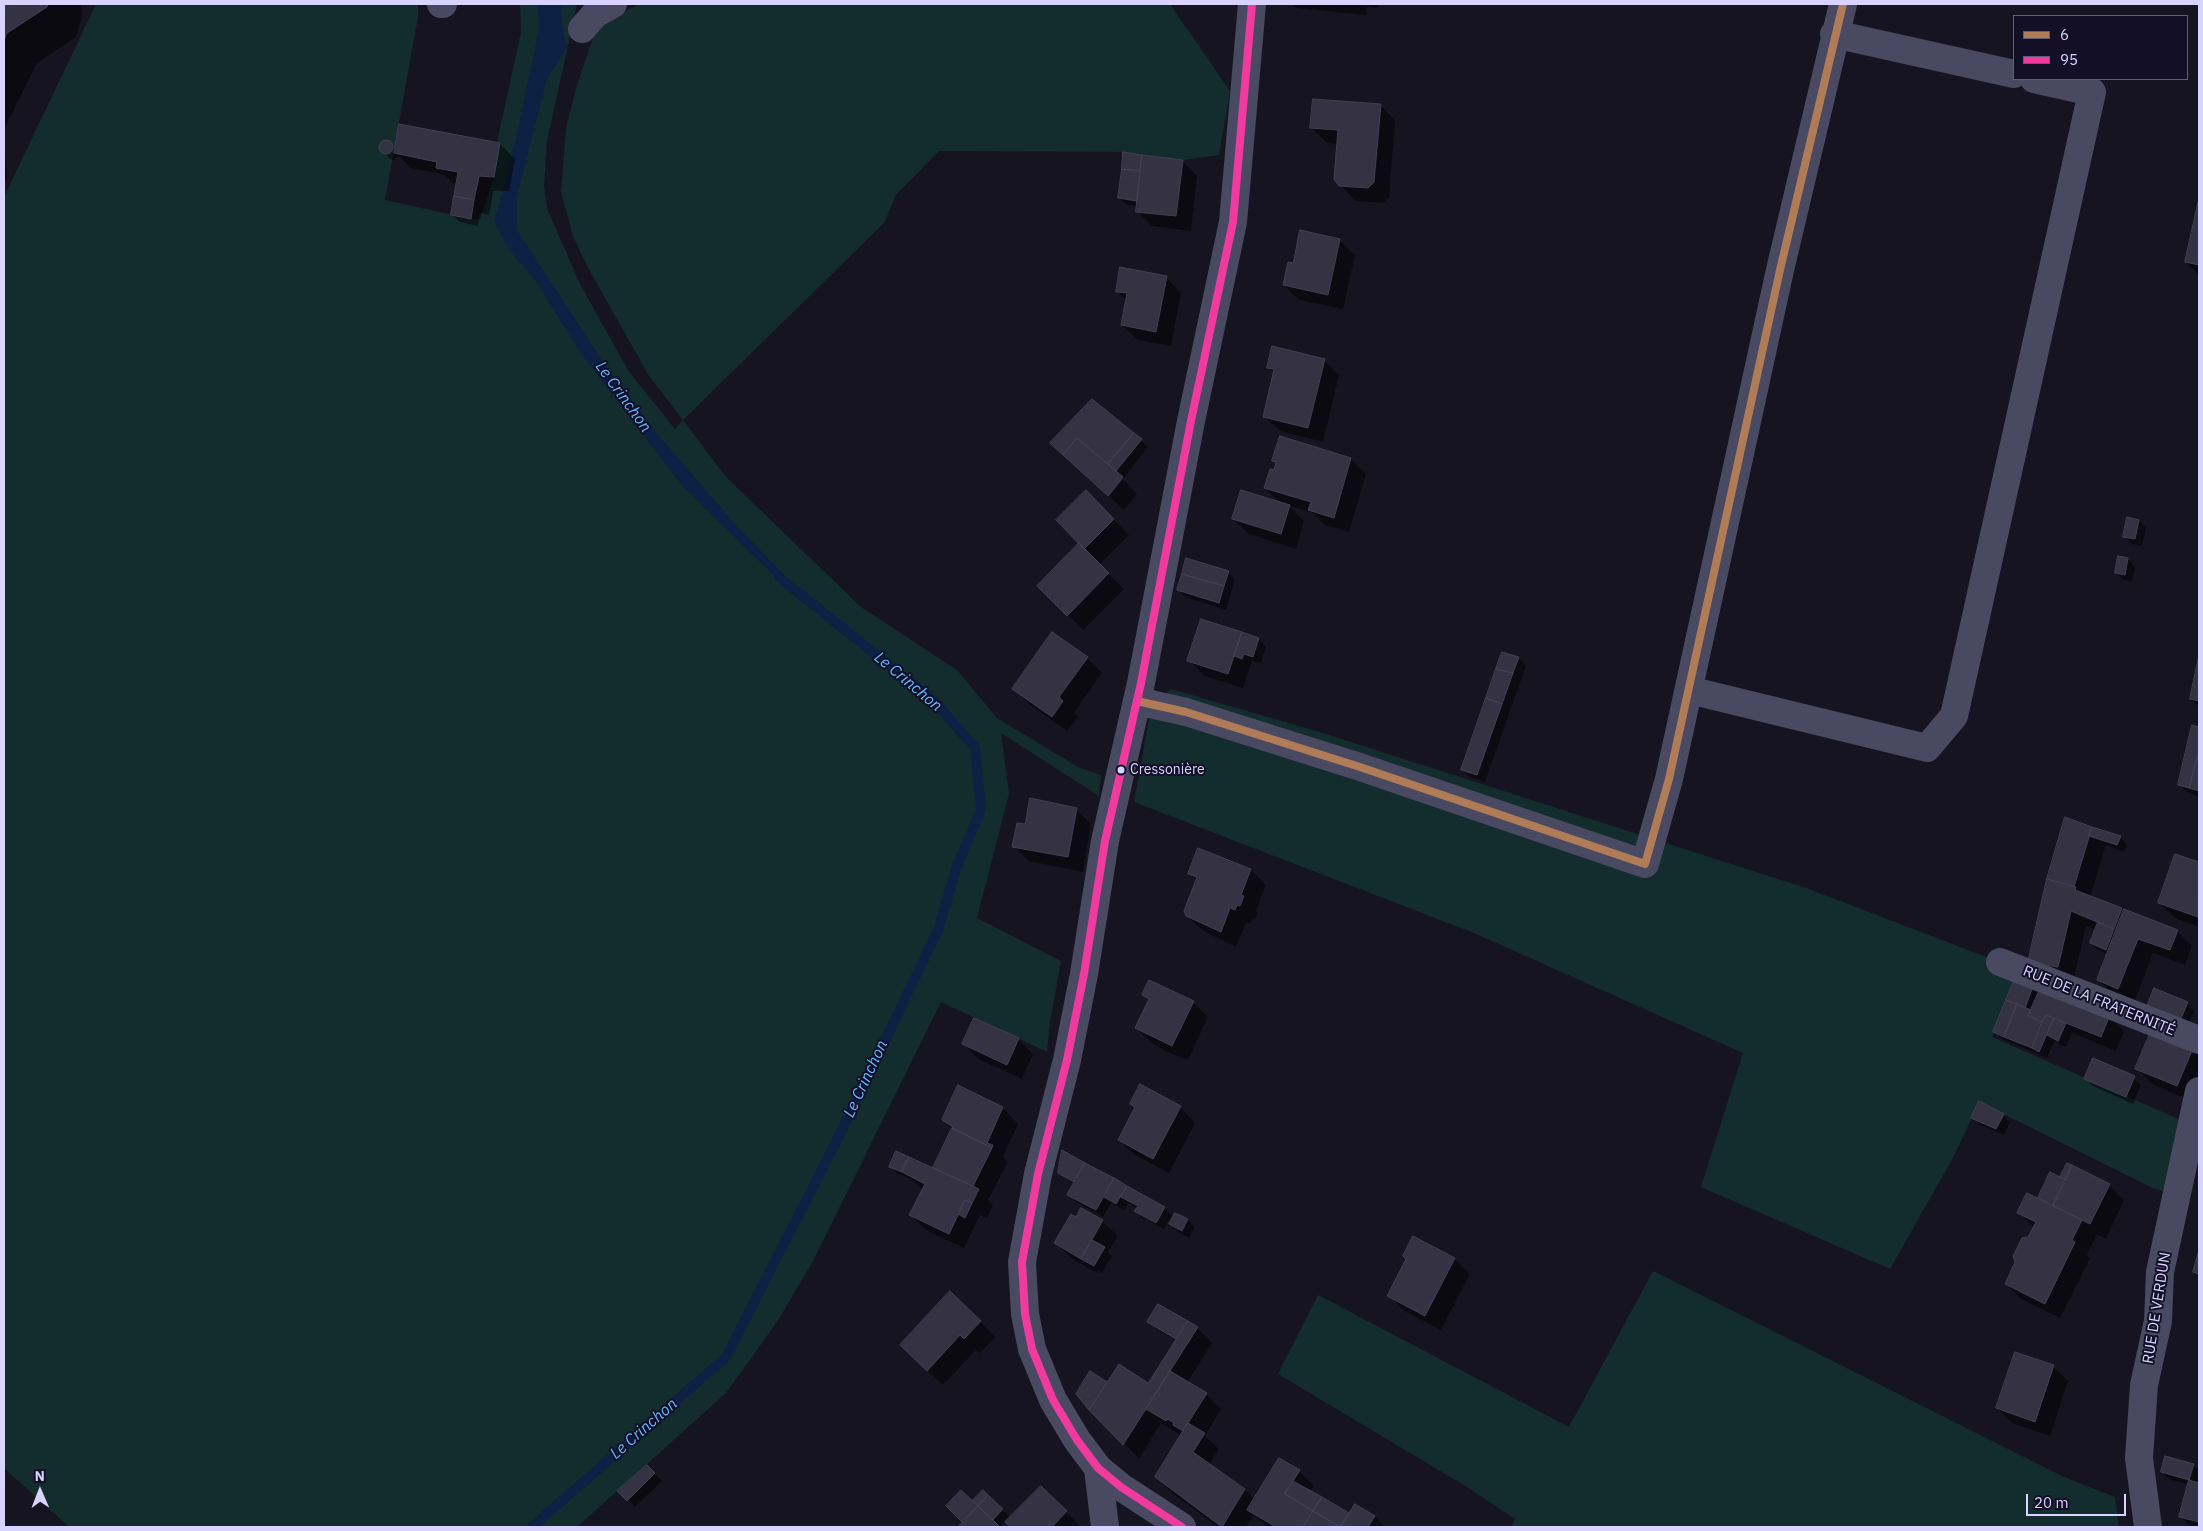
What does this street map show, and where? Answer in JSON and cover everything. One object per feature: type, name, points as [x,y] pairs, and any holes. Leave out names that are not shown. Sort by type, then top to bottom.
[{"type":"street","points":[[582,29],[595,14],[613,4]]},
{"type":"street","points":[[1182,1527],[1121,1487],[1098,1468],[1077,1440],[1053,1400],[1032,1349],[1025,1314],[1022,1262],[1038,1174],[1067,1060],[1084,974],[1105,840],[1136,700],[1191,421],[1233,222],[1252,4]]},
{"type":"street","points":[[1136,700],[1186,712],[1350,764],[1646,864],[1690,690],[1780,270],[1834,34],[1843,4]]},
{"type":"street","points":[[1834,34],[2013,74]]},
{"type":"street","points":[[1690,690],[1927,748],[1954,716],[2092,92],[2038,80]]},
{"type":"street","name":"RUE DE LA FRATERNITÉ","points":[[2000,962],[2199,1040]]},
{"type":"street","name":"RUE DE VERDUN","points":[[2148,1527],[2139,1458],[2144,1385],[2158,1320],[2160,1272],[2199,1091]]},
{"type":"street","points":[[1098,1468],[1105,1527]]},
{"type":"green space","points":[[96,4],[418,4],[418,17],[385,200],[471,219],[480,219],[494,177],[500,143],[497,142],[521,32],[520,4],[576,4],[547,141],[544,186],[547,208],[579,282],[629,372],[675,429],[683,420],[726,477],[861,607],[957,670],[997,718],[1078,767],[1101,775],[1099,796],[1001,733],[1009,794],[977,918],[1061,961],[1050,1022],[1047,1052],[941,1002],[813,1261],[777,1322],[726,1393],[577,1527],[69,1527],[4,1468],[4,197]]},
{"type":"green space","points":[[639,4],[1170,4],[1230,91],[1219,155],[1183,160],[1123,152],[939,151],[896,195],[884,223],[683,420],[649,376],[587,266],[573,236],[561,192],[566,127],[578,82],[597,26]]},
{"type":"green space","points":[[1171,689],[1323,733],[1806,888],[2023,971],[2016,976],[1992,1037],[2192,1125],[2178,1197],[2153,1188],[1979,1102],[1954,1156],[1890,1269],[1701,1187],[1743,1053],[1474,933],[1134,802],[1151,708]]},
{"type":"green space","points":[[1653,1271],[2064,1477],[2115,1497],[2119,1527],[1511,1527],[1515,1519],[1467,1487],[1278,1374],[1318,1295],[1569,1427]]},
{"type":"water","points":[[538,4],[561,4],[562,24],[567,48],[547,79],[517,197],[517,230],[615,380],[660,437],[735,524],[786,577],[793,594],[683,487],[582,355],[535,280],[509,250],[494,221],[509,170],[539,30]]},
{"type":"building","points":[[4,4],[48,4],[47,7],[7,33],[4,40]]},
{"type":"building","points":[[1313,99],[1381,104],[1374,182],[1368,188],[1339,186],[1334,179],[1338,130],[1310,128]]},
{"type":"building","points":[[399,124],[500,143],[494,177],[479,176],[474,200],[454,196],[458,172],[436,168],[437,162],[394,153]]},
{"type":"building","points":[[386,140],[391,142],[393,147],[391,152],[386,154],[381,152],[379,147],[381,142]]},
{"type":"building","points":[[1123,152],[1142,155],[1140,171],[1122,169]]},
{"type":"building","points":[[1142,155],[1183,160],[1176,216],[1136,212]]},
{"type":"building","points":[[1122,169],[1140,171],[1137,201],[1118,198]]},
{"type":"building","points":[[454,196],[474,200],[471,219],[451,215]]},
{"type":"building","points":[[2199,198],[2199,265],[2185,262]]},
{"type":"building","points":[[1300,230],[1340,239],[1328,295],[1283,285],[1288,262],[1293,263]]},
{"type":"building","points":[[1120,267],[1167,276],[1156,332],[1121,325],[1127,293],[1116,292]]},
{"type":"building","points":[[1272,346],[1325,359],[1308,428],[1263,417],[1274,369],[1267,368]]},
{"type":"building","points":[[1092,399],[1134,433],[1108,464],[1077,438],[1063,455],[1050,443]]},
{"type":"building","points":[[1134,433],[1142,439],[1116,471],[1108,464]]},
{"type":"building","points":[[1280,436],[1351,458],[1334,518],[1308,510],[1311,502],[1264,488],[1270,469],[1274,470],[1276,462],[1272,461]]},
{"type":"building","points":[[1077,438],[1123,477],[1108,496],[1063,455]]},
{"type":"building","points":[[1086,490],[1114,519],[1084,549],[1056,520]]},
{"type":"building","points":[[1241,490],[1290,505],[1281,534],[1232,519]]},
{"type":"building","points":[[2127,517],[2139,520],[2135,539],[2123,537]]},
{"type":"building","points":[[1079,543],[1109,573],[1067,616],[1037,586]]},
{"type":"building","points":[[2118,556],[2128,558],[2125,575],[2115,573]]},
{"type":"building","points":[[1186,558],[1229,571],[1224,586],[1182,574]]},
{"type":"building","points":[[1182,574],[1224,586],[1219,603],[1177,590]]},
{"type":"building","points":[[1201,619],[1242,632],[1228,674],[1187,661]]},
{"type":"building","points":[[1052,632],[1088,657],[1059,697],[1063,701],[1052,717],[1012,689]]},
{"type":"building","points":[[1242,632],[1259,638],[1253,657],[1244,654],[1242,659],[1234,656]]},
{"type":"building","points":[[1502,652],[1519,657],[1513,673],[1496,669]]},
{"type":"building","points":[[2199,655],[2199,701],[2190,699]]},
{"type":"building","points":[[1496,669],[1513,673],[1502,704],[1486,698]]},
{"type":"building","points":[[1486,698],[1502,704],[1477,775],[1461,770]]},
{"type":"building","points":[[2192,725],[2199,727],[2199,751],[2189,788],[2178,785]]},
{"type":"building","points":[[2199,751],[2199,791],[2189,788]]},
{"type":"building","points":[[1030,798],[1077,808],[1068,857],[1012,847],[1017,823],[1025,824]]},
{"type":"building","points":[[2065,817],[2092,827],[2074,887],[2047,879]]},
{"type":"building","points":[[2092,827],[2121,836],[2117,845],[2089,836]]},
{"type":"building","points":[[1198,848],[1251,869],[1241,895],[1244,896],[1240,906],[1237,905],[1235,910],[1230,908],[1221,932],[1186,916],[1184,911],[1197,877],[1188,874]]},
{"type":"building","points":[[2175,854],[2199,862],[2198,917],[2158,903]]},
{"type":"building","points":[[2047,879],[2076,887],[2075,890],[2122,908],[2114,929],[2071,911],[2058,967],[2028,962]]},
{"type":"building","points":[[2124,909],[2178,930],[2170,950],[2138,939],[2118,989],[2097,980]]},
{"type":"building","points":[[2098,922],[2114,929],[2106,950],[2090,943]]},
{"type":"building","points":[[2016,976],[2034,984],[2025,1008],[2006,1000]]},
{"type":"building","points":[[1149,980],[1194,1001],[1172,1046],[1135,1028],[1149,999],[1142,995]]},
{"type":"building","points":[[2041,987],[2110,1015],[2101,1037],[2046,1015],[2042,1022],[2028,1016]]},
{"type":"building","points":[[2154,988],[2188,1002],[2180,1021],[2147,1007]]},
{"type":"building","points":[[2006,1000],[2017,1004],[2004,1037],[1993,1032]]},
{"type":"building","points":[[2017,1004],[2031,1010],[2028,1016],[2042,1022],[2032,1048],[2004,1037]]},
{"type":"building","points":[[2046,1015],[2054,1018],[2039,1052],[2032,1048]]},
{"type":"building","points":[[974,1018],[1019,1038],[1007,1065],[962,1044]]},
{"type":"building","points":[[2054,1018],[2066,1023],[2058,1041],[2047,1035]]},
{"type":"building","points":[[2152,1029],[2194,1046],[2177,1086],[2135,1069]]},
{"type":"building","points":[[2093,1058],[2135,1076],[2126,1097],[2084,1079]]},
{"type":"building","points":[[1140,1084],[1181,1106],[1153,1159],[1118,1140],[1135,1107],[1130,1104]]},
{"type":"building","points":[[958,1085],[1003,1107],[987,1143],[993,1145],[992,1148],[952,1128],[942,1120]]},
{"type":"building","points":[[1979,1101],[2004,1114],[1996,1129],[1971,1118]]},
{"type":"building","points":[[952,1128],[992,1148],[973,1186],[933,1168]]},
{"type":"building","points":[[1062,1150],[1085,1163],[1074,1182],[1058,1173]]},
{"type":"building","points":[[896,1151],[909,1157],[902,1172],[889,1167]]},
{"type":"building","points":[[909,1157],[979,1189],[972,1203],[965,1200],[949,1234],[909,1215],[925,1184],[902,1172]]},
{"type":"building","points":[[1085,1163],[1114,1178],[1096,1210],[1067,1195]]},
{"type":"building","points":[[2067,1163],[2072,1165],[2066,1180],[2060,1177]]},
{"type":"building","points":[[2072,1165],[2110,1184],[2090,1224],[2053,1206]]},
{"type":"building","points":[[2050,1172],[2066,1180],[2053,1206],[2038,1198]]},
{"type":"building","points":[[1114,1178],[1127,1186],[1116,1204],[1104,1197]]},
{"type":"building","points":[[1127,1186],[1165,1207],[1156,1223],[1134,1211],[1138,1206],[1121,1197]]},
{"type":"building","points":[[2027,1193],[2082,1220],[2072,1240],[2075,1242],[2045,1304],[2005,1284],[2015,1262],[2013,1256],[2022,1238],[2028,1237],[2036,1222],[2017,1213]]},
{"type":"building","points":[[965,1200],[972,1203],[965,1218],[958,1214]]},
{"type":"building","points":[[1081,1208],[1103,1220],[1081,1259],[1054,1243],[1071,1214],[1076,1217]]},
{"type":"building","points":[[1175,1213],[1188,1219],[1182,1231],[1169,1224]]},
{"type":"building","points":[[1413,1236],[1455,1258],[1425,1316],[1387,1296],[1406,1259],[1403,1256]]},
{"type":"building","points":[[1092,1240],[1105,1247],[1094,1266],[1081,1259]]},
{"type":"building","points":[[2199,1250],[2199,1274],[2193,1272]]},
{"type":"building","points":[[950,1291],[981,1321],[964,1339],[960,1335],[927,1371],[900,1345]]},
{"type":"building","points":[[1158,1304],[1188,1321],[1176,1339],[1147,1322]]},
{"type":"building","points":[[1188,1321],[1198,1327],[1123,1445],[1089,1410],[1119,1364],[1148,1383]]},
{"type":"building","points":[[2015,1352],[2054,1365],[2035,1422],[1996,1408]]},
{"type":"building","points":[[1090,1371],[1107,1382],[1089,1410],[1076,1394]]},
{"type":"building","points":[[1170,1371],[1207,1393],[1183,1431],[1173,1425],[1174,1423],[1168,1419],[1166,1421],[1146,1409]]},
{"type":"building","points":[[1188,1423],[1205,1433],[1193,1452],[1245,1489],[1222,1527],[1155,1477]]},
{"type":"building","points":[[2165,1456],[2194,1464],[2189,1480],[2161,1472]]},
{"type":"building","points":[[1279,1458],[1300,1470],[1285,1494],[1313,1511],[1303,1527],[1276,1527],[1247,1510]]},
{"type":"building","points":[[647,1465],[655,1473],[627,1501],[617,1491]]},
{"type":"building","points":[[2189,1480],[2199,1483],[2199,1522],[2179,1517]]},
{"type":"building","points":[[1293,1481],[1322,1497],[1313,1511],[1285,1494]]},
{"type":"building","points":[[1041,1486],[1067,1511],[1052,1527],[1011,1527],[1005,1522]]},
{"type":"building","points":[[961,1490],[978,1506],[963,1523],[946,1506]]},
{"type":"building","points":[[983,1490],[988,1495],[978,1506],[972,1501]]},
{"type":"building","points":[[988,1495],[1003,1509],[993,1520],[978,1506]]},
{"type":"building","points":[[1322,1497],[1349,1513],[1340,1527],[1313,1511]]},
{"type":"building","points":[[1355,1504],[1375,1516],[1368,1527],[1340,1527]]},
{"type":"building","points":[[978,1506],[993,1520],[1000,1527],[958,1527]]},
{"type":"building","points":[[1313,1511],[1340,1527],[1303,1527]]},
{"type":"waterway","name":"Le Crinchon","points":[[532,1527],[726,1357],[839,1136],[938,930],[957,866],[981,810],[975,748],[935,702],[779,577]]},
{"type":"transit line","name":"95","points":[[1182,1527],[1121,1487],[1098,1468],[1077,1440],[1053,1400],[1032,1349],[1025,1314],[1022,1262],[1038,1174],[1067,1060],[1084,974],[1105,841],[1141,683],[1191,421],[1233,222],[1252,4]]},
{"type":"transit line","name":"6","points":[[1137,701],[1186,712],[1360,767],[1645,864],[1669,779],[1780,270],[1843,4]]},
{"type":"place","name":"Cressonière","points":[[1121,770]]}]
